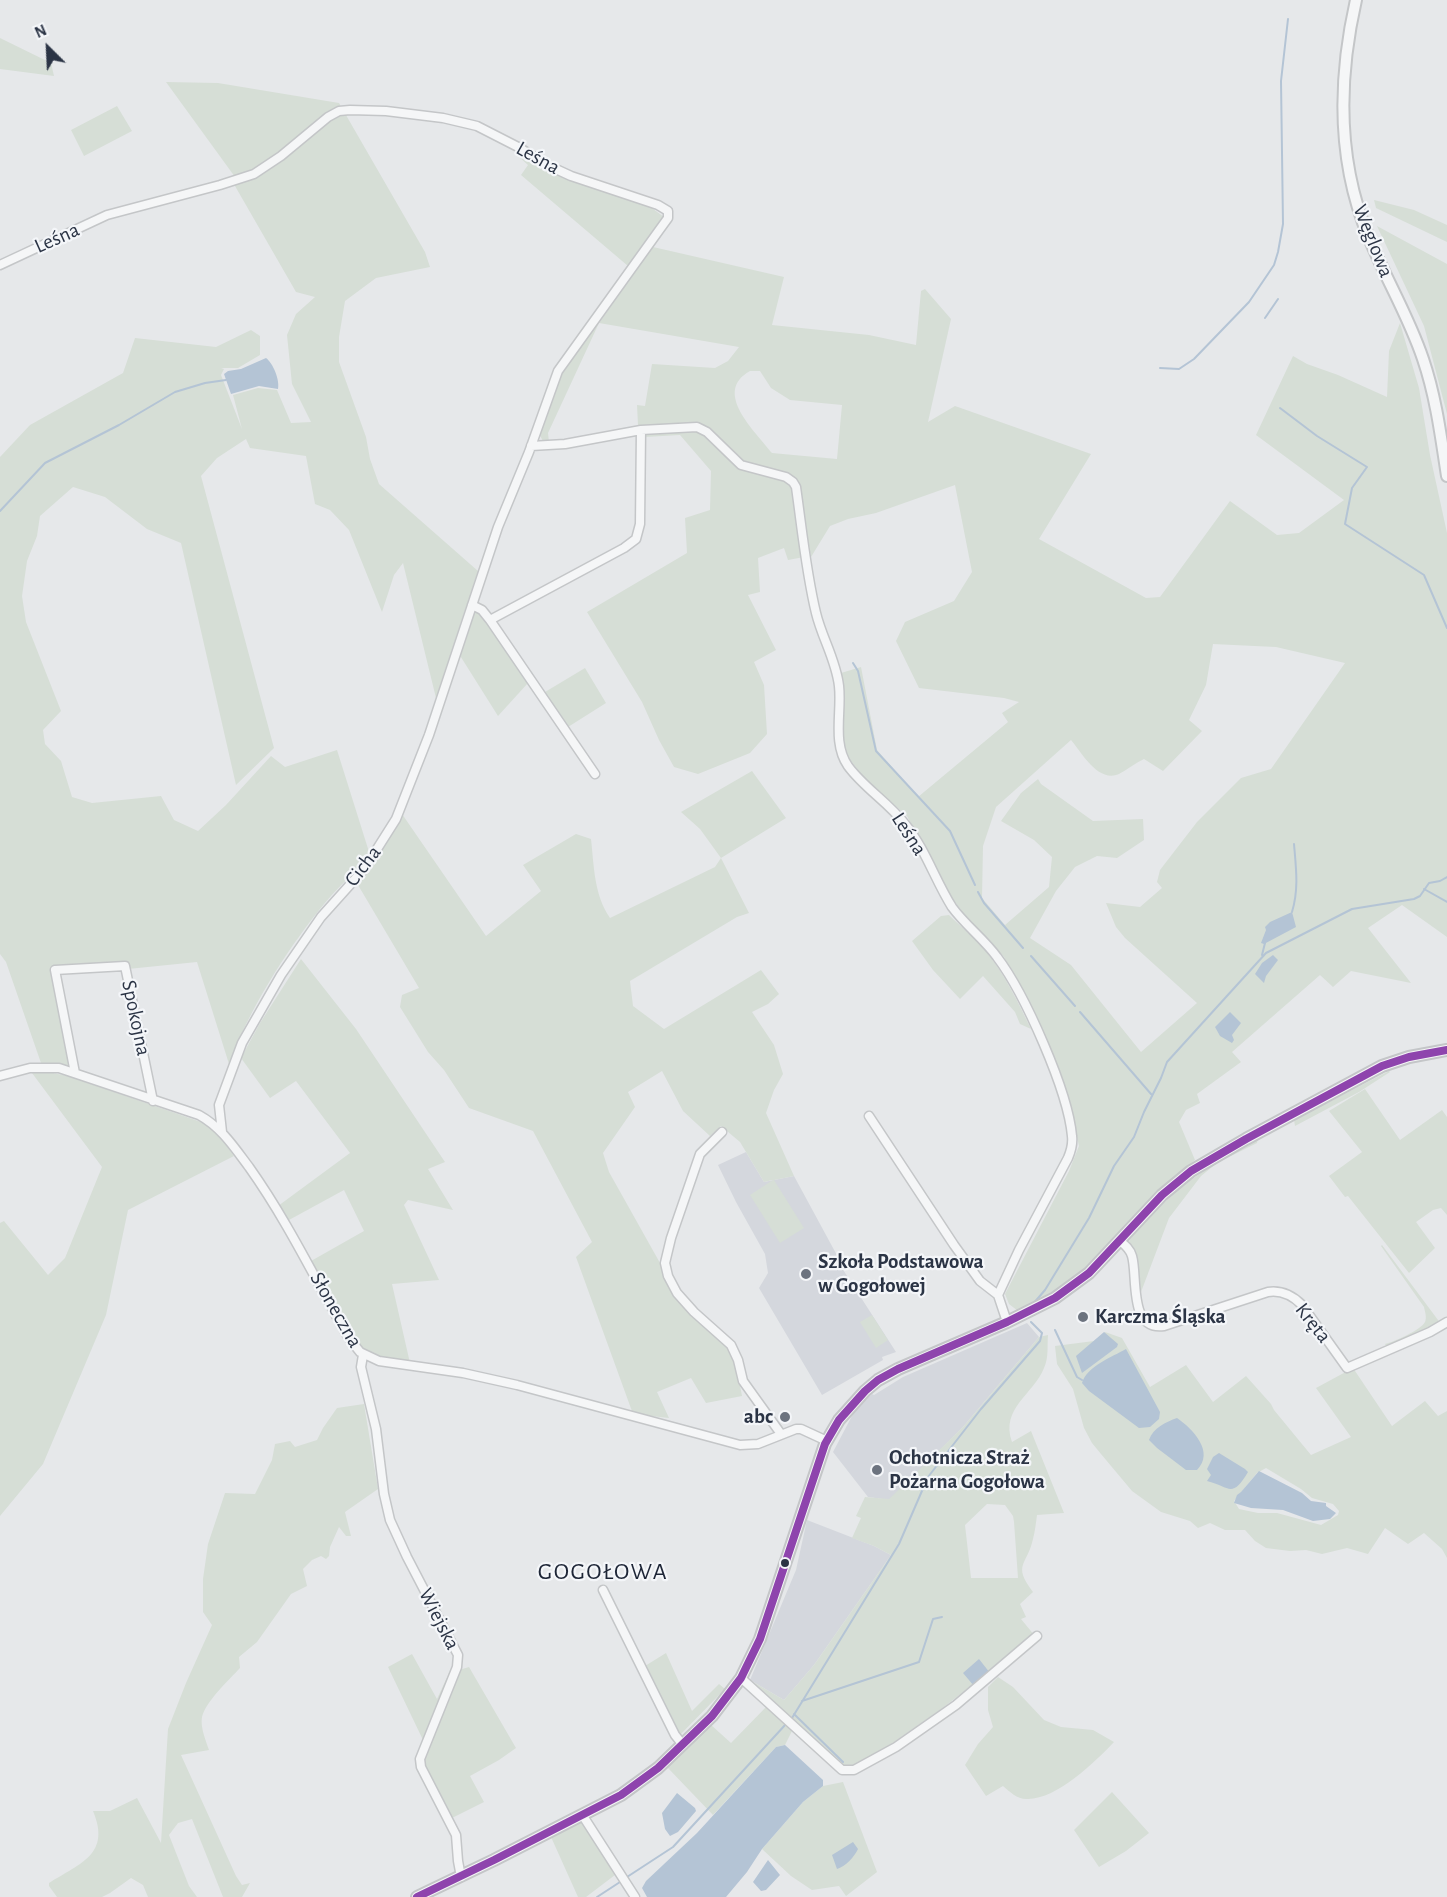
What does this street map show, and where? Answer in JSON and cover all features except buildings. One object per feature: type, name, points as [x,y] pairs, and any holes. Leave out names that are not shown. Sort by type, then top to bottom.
[{"type":"street","name":"Węglowa","points":[[1356,0],[1347,44],[1342,91],[1343,125],[1350,177],[1365,228],[1410,325],[1427,372],[1447,476]]},
{"type":"street","name":"Leśna","points":[[0,265],[107,215],[254,174],[267,167],[320,123],[339,111],[386,111],[443,118],[477,126],[571,176],[658,205],[668,211],[668,218],[558,371],[498,527],[472,604]]},
{"type":"street","name":"Leśna","points":[[641,430],[697,427],[707,432],[741,465],[786,477],[793,482],[796,487],[815,606],[837,674],[840,704],[839,738],[843,757],[863,782],[892,806],[908,827],[954,909],[983,940],[1006,970],[1030,1015],[1049,1058],[1064,1103],[1072,1134],[1072,1145],[1068,1158],[998,1295]]},
{"type":"street","points":[[490,620],[633,542],[640,524],[641,430],[565,444],[531,446]]},
{"type":"street","points":[[472,604],[483,610],[595,774]]},
{"type":"street","name":"Cicha","points":[[222,1132],[219,1105],[242,1043],[281,975],[321,917],[365,868],[396,819],[429,735],[472,604]]},
{"type":"street","name":"Spokojna","points":[[75,1073],[55,970],[125,966],[153,1101]]},
{"type":"street","points":[[417,1897],[583,1816],[634,1787],[683,1745],[717,1710],[741,1678],[760,1639],[827,1441],[836,1424],[865,1391],[884,1377],[913,1362],[1042,1306],[1070,1288],[1097,1265],[1168,1190],[1206,1161],[1382,1066],[1409,1057],[1447,1050]]},
{"type":"street","name":"Słoneczna","points":[[0,1076],[25,1069],[59,1068],[213,1123],[257,1179],[289,1229],[343,1329],[363,1355],[395,1365],[463,1373],[518,1385],[740,1444],[758,1444],[791,1430],[801,1429],[827,1441]]},
{"type":"street","points":[[201,1117],[219,1105]]},
{"type":"street","points":[[869,1116],[954,1245],[980,1281],[998,1295],[1007,1322]]},
{"type":"street","points":[[722,1132],[700,1154],[671,1238],[665,1263],[668,1276],[677,1293],[694,1312],[731,1345],[738,1360],[743,1381],[781,1434]]},
{"type":"street","name":"Kręta","points":[[1120,1241],[1128,1248],[1132,1256],[1137,1304],[1145,1320],[1152,1326],[1164,1326],[1268,1292],[1280,1292],[1302,1305],[1347,1368],[1430,1332],[1447,1322]]},
{"type":"street","name":"Wiejska","points":[[363,1355],[361,1367],[376,1428],[389,1516],[403,1550],[458,1655],[457,1667],[420,1759],[422,1770],[456,1835],[461,1877]]},
{"type":"street","points":[[603,1590],[675,1735],[683,1745]]},
{"type":"street","points":[[741,1678],[842,1770],[854,1770],[897,1747],[956,1705],[1037,1636]]},
{"type":"street","points":[[583,1816],[634,1897]]},
{"type":"shaded area","points":[[0,38],[51,63],[54,76],[0,69]]},
{"type":"shaded area","points":[[166,82],[218,83],[339,103],[425,252],[430,267],[376,278],[345,301],[339,337],[339,362],[366,437],[370,459],[379,484],[478,571],[436,698],[403,563],[394,575],[382,612],[349,530],[330,510],[315,504],[306,456],[250,448],[246,439],[217,458],[201,476],[274,748],[236,785],[181,543],[147,529],[105,497],[73,487],[40,516],[37,536],[27,561],[22,596],[26,622],[61,711],[43,730],[45,744],[61,761],[72,797],[92,803],[161,796],[174,820],[198,831],[226,805],[271,756],[285,767],[337,750],[370,855],[326,902],[293,945],[257,1003],[229,1064],[197,962],[128,969],[51,972],[69,1066],[41,1063],[6,962],[0,954],[0,457],[30,425],[123,373],[135,338],[216,347],[251,330],[260,336],[260,355],[238,368],[221,368],[224,369],[221,375],[242,429],[233,395],[258,388],[277,390],[291,423],[311,422],[292,384],[287,335],[296,314],[315,297],[296,292],[235,186],[235,177]]},
{"type":"shaded area","points":[[117,106],[132,131],[84,156],[71,130]]},
{"type":"shaded area","points":[[519,150],[645,203],[664,217],[628,266],[521,175],[528,165],[517,155]]},
{"type":"shaded area","points":[[1374,200],[1414,210],[1447,225],[1447,242],[1376,208]]},
{"type":"shaded area","points":[[1377,226],[1447,264],[1447,414],[1424,326]]},
{"type":"shaded area","points":[[653,247],[784,277],[772,325],[869,335],[916,345],[921,291],[925,289],[951,319],[928,422],[955,406],[1091,454],[1039,539],[1146,598],[1160,597],[1230,501],[1277,535],[1299,533],[1344,500],[1256,435],[1293,356],[1387,397],[1389,351],[1400,323],[1419,388],[1430,455],[1447,533],[1447,937],[1402,905],[1368,928],[1411,983],[1351,971],[1333,987],[1320,975],[1232,1052],[1241,1062],[1197,1094],[1200,1103],[1186,1110],[1179,1122],[1195,1160],[1126,1226],[1090,1266],[1041,1302],[1018,1311],[1009,1304],[1005,1294],[1069,1171],[1079,1146],[1076,1133],[1020,987],[1004,957],[964,914],[943,886],[907,816],[864,778],[845,753],[842,731],[841,673],[861,667],[877,750],[918,797],[1008,722],[1002,713],[1019,702],[1004,698],[919,688],[896,641],[905,622],[954,601],[972,572],[955,485],[876,513],[848,519],[830,526],[811,557],[797,480],[793,487],[804,557],[788,560],[784,548],[758,558],[760,592],[748,595],[776,650],[754,662],[764,685],[767,734],[750,753],[698,774],[674,767],[642,702],[587,612],[687,553],[685,518],[710,510],[711,471],[680,435],[645,437],[638,425],[637,405],[645,406],[652,364],[715,368],[728,361],[739,347],[599,323]],"holes":[[[750,371],[760,371],[771,388],[790,400],[842,405],[837,459],[772,453],[740,412],[736,400],[735,390],[739,380]],[[1213,644],[1276,647],[1345,663],[1271,769],[1241,778],[1197,822],[1160,870],[1157,882],[1162,888],[1140,907],[1106,903],[1116,927],[1125,938],[1197,1003],[1141,1052],[1071,965],[1030,938],[1056,891],[1075,867],[1097,856],[1117,858],[1144,840],[1143,819],[1093,821],[1041,784],[1038,779],[1021,793],[1001,821],[1034,840],[1052,857],[1049,887],[1005,925],[982,898],[983,846],[996,807],[1071,740],[1085,759],[1097,771],[1104,774],[1111,776],[1119,774],[1144,759],[1163,771],[1202,731],[1189,720],[1206,685]]]},
{"type":"shaded area","points":[[599,323],[548,433],[549,442],[543,441],[539,434],[558,377],[569,358]]},
{"type":"shaded area","points":[[475,612],[480,613],[528,683],[498,716],[459,654]]},
{"type":"shaded area","points":[[585,668],[606,703],[568,727],[545,692]]},
{"type":"shaded area","points":[[752,771],[786,818],[721,858],[700,829],[681,812]]},
{"type":"shaded area","points":[[402,814],[486,936],[541,891],[523,865],[576,834],[591,839],[598,890],[610,918],[715,867],[721,858],[749,913],[737,917],[630,981],[633,1006],[664,1029],[761,970],[779,994],[768,1004],[752,1012],[774,1045],[783,1074],[774,1090],[766,1113],[794,1176],[774,1180],[804,1228],[780,1243],[750,1195],[773,1180],[764,1182],[740,1142],[721,1126],[710,1136],[683,1111],[662,1071],[628,1092],[635,1107],[603,1153],[609,1172],[660,1263],[673,1292],[729,1351],[737,1370],[742,1396],[706,1403],[691,1378],[657,1392],[669,1418],[633,1414],[576,1257],[592,1242],[533,1131],[469,1108],[444,1070],[428,1052],[400,1007],[402,995],[419,988],[358,885]]},
{"type":"shaded area","points":[[949,915],[993,960],[1031,1029],[1020,1024],[1015,1012],[983,976],[960,999],[933,970],[912,941],[941,916]]},
{"type":"shaded area","points":[[301,959],[356,1029],[445,1162],[428,1169],[453,1210],[408,1200],[404,1205],[439,1280],[392,1284],[410,1363],[378,1358],[361,1350],[355,1344],[311,1261],[364,1231],[344,1190],[289,1220],[278,1206],[350,1153],[296,1081],[270,1098],[241,1058],[260,1023]]},
{"type":"shaded area","points":[[1389,1071],[1359,1092],[1295,1126],[1294,1120]]},
{"type":"shaded area","points":[[48,1072],[68,1076],[204,1123],[219,1134],[234,1156],[128,1210],[106,1315],[43,1464],[0,1516],[0,1223],[4,1221],[48,1275],[65,1258],[102,1167],[32,1073]]},
{"type":"shaded area","points":[[1365,1089],[1400,1140],[1442,1110],[1447,1117],[1447,1215],[1441,1208],[1433,1210],[1416,1222],[1435,1248],[1409,1273],[1348,1196],[1345,1197],[1329,1176],[1362,1152],[1329,1111]]},
{"type":"shaded area","points":[[1258,1139],[1257,1143],[1217,1163],[1201,1176],[1169,1218],[1141,1292],[1142,1304],[1150,1320],[1142,1312],[1137,1265],[1129,1241],[1163,1204],[1189,1182],[1215,1164]]},
{"type":"shaded area","name":"Szkoła Podstawowa w Gogołowej","points":[[746,1152],[764,1182],[794,1176],[839,1259],[840,1265],[896,1352],[882,1357],[883,1360],[822,1395],[759,1288],[768,1273],[765,1254],[718,1165]]},
{"type":"shaded area","points":[[1382,1245],[1441,1324],[1387,1347],[1385,1344],[1418,1329],[1425,1322],[1426,1316],[1424,1307]]},
{"type":"shaded area","points":[[872,1315],[888,1340],[876,1348],[860,1322]]},
{"type":"shaded area","points":[[1027,1323],[1039,1337],[963,1427],[890,1500],[868,1497],[833,1452],[853,1414],[872,1394],[874,1395],[903,1377]]},
{"type":"shaded area","points":[[1105,1332],[1122,1338],[1150,1387],[1186,1365],[1213,1402],[1246,1376],[1311,1455],[1351,1437],[1316,1388],[1353,1368],[1392,1426],[1425,1401],[1438,1416],[1447,1411],[1447,1558],[1442,1549],[1424,1533],[1408,1544],[1385,1528],[1368,1554],[1347,1548],[1322,1554],[1306,1550],[1266,1548],[1255,1541],[1245,1530],[1225,1530],[1210,1523],[1198,1528],[1190,1521],[1161,1512],[1132,1491],[1092,1443],[1084,1428],[1073,1389],[1057,1364],[1055,1346],[1094,1341]],"holes":[[[1266,1468],[1312,1498],[1333,1504],[1339,1511],[1338,1515],[1321,1525],[1277,1513],[1258,1513],[1239,1509],[1234,1501],[1257,1473]]]},
{"type":"shaded area","points":[[1048,1335],[1046,1364],[1014,1410],[1010,1430],[1012,1442],[1031,1431],[1064,1513],[1037,1515],[1033,1539],[1023,1565],[1023,1576],[1033,1592],[1020,1604],[1026,1617],[1021,1619],[1035,1636],[940,1710],[878,1753],[852,1766],[842,1766],[750,1680],[784,1700],[814,1665],[891,1555],[852,1538],[861,1518],[856,1516],[865,1497],[889,1499],[963,1427],[1039,1337]],"holes":[[[987,1504],[1005,1505],[1013,1516],[1018,1578],[971,1578],[965,1525]]]},
{"type":"shaded area","points":[[364,1404],[378,1489],[345,1512],[351,1536],[346,1536],[339,1527],[330,1547],[329,1556],[326,1559],[321,1556],[312,1560],[303,1569],[307,1586],[291,1594],[257,1642],[239,1657],[240,1668],[208,1704],[202,1721],[209,1750],[181,1755],[236,1876],[242,1885],[250,1883],[242,1897],[223,1897],[192,1819],[178,1823],[169,1835],[189,1886],[197,1897],[148,1897],[143,1885],[131,1878],[102,1897],[57,1897],[49,1883],[82,1863],[95,1847],[98,1826],[93,1811],[110,1811],[137,1798],[161,1843],[168,1729],[212,1625],[203,1612],[203,1579],[208,1544],[225,1493],[255,1494],[272,1460],[275,1444],[290,1441],[295,1447],[317,1440],[337,1408]]},
{"type":"shaded area","points":[[807,1520],[891,1555],[814,1665],[784,1700],[750,1680],[796,1570]]},
{"type":"shaded area","points":[[666,1653],[692,1711],[719,1684],[725,1689],[679,1736],[645,1666]]},
{"type":"shaded area","points":[[412,1654],[437,1699],[449,1673],[469,1667],[516,1748],[470,1776],[484,1802],[452,1818],[448,1826],[415,1764],[423,1740],[388,1667]]},
{"type":"shaded area","points":[[998,1677],[1013,1687],[1044,1720],[1061,1727],[1093,1730],[1114,1742],[1075,1778],[1051,1793],[1024,1799],[1014,1795],[1003,1786],[986,1796],[965,1765],[978,1744],[993,1727],[988,1710],[988,1687]]},
{"type":"shaded area","points":[[767,1706],[793,1729],[785,1745],[776,1747],[713,1815],[667,1767],[710,1724],[731,1743]]},
{"type":"shaded area","points":[[843,1782],[877,1872],[846,1896],[839,1886],[812,1890],[791,1876],[762,1849],[803,1802],[823,1786]]},
{"type":"shaded area","points":[[1112,1792],[1149,1833],[1126,1851],[1099,1867],[1074,1830]]},
{"type":"shaded area","points":[[581,1821],[615,1875],[586,1897],[578,1897],[551,1837]]},
{"type":"water","points":[[266,358],[275,372],[278,389],[259,386],[231,394],[224,374]]},
{"type":"water","points":[[1292,912],[1296,927],[1264,944],[1261,943],[1265,927],[1270,922]]},
{"type":"water","points":[[1273,955],[1278,960],[1266,976],[1264,983],[1255,974],[1262,963]]},
{"type":"water","points":[[1230,1012],[1241,1023],[1232,1035],[1234,1040],[1232,1043],[1220,1036],[1215,1027]]},
{"type":"water","points":[[1104,1332],[1118,1344],[1117,1347],[1082,1373],[1076,1356]]},
{"type":"water","points":[[1126,1349],[1160,1412],[1159,1419],[1150,1427],[1139,1428],[1089,1391],[1082,1383],[1094,1367]]},
{"type":"water","points":[[1177,1418],[1200,1441],[1204,1456],[1197,1470],[1186,1470],[1149,1440],[1157,1429]]},
{"type":"water","points":[[1219,1453],[1248,1472],[1234,1488],[1226,1488],[1207,1481],[1211,1475],[1207,1469],[1213,1457]]},
{"type":"water","points":[[1259,1471],[1302,1493],[1311,1501],[1326,1503],[1326,1506],[1336,1513],[1330,1519],[1313,1521],[1283,1510],[1251,1508],[1234,1503],[1237,1495]]},
{"type":"water","points":[[979,1659],[990,1673],[974,1686],[963,1673]]},
{"type":"water","points":[[785,1745],[823,1780],[823,1786],[803,1802],[762,1849],[726,1897],[647,1897],[642,1888],[646,1881],[697,1833],[776,1747]]},
{"type":"water","points":[[677,1793],[696,1811],[678,1832],[670,1836],[665,1829],[662,1813]]},
{"type":"water","points":[[853,1842],[858,1849],[857,1852],[846,1864],[837,1869],[832,1855]]},
{"type":"water","points":[[768,1860],[780,1875],[766,1890],[761,1891],[753,1882]]},
{"type":"waterway","points":[[1160,368],[1179,369],[1194,359],[1249,302],[1274,265],[1283,224],[1281,81],[1288,19]]},
{"type":"waterway","points":[[1265,318],[1278,299]]},
{"type":"waterway","points":[[0,511],[45,463],[119,425],[175,392],[205,383],[226,380]]},
{"type":"waterway","points":[[1280,408],[1317,436],[1367,467],[1352,488],[1345,524],[1424,575],[1447,628]]},
{"type":"waterway","points":[[853,663],[858,671],[876,751],[950,831],[975,885]]},
{"type":"waterway","points":[[1292,912],[1296,887],[1294,844]]},
{"type":"waterway","points":[[1033,1304],[1045,1290],[1089,1218],[1114,1166],[1134,1137],[1167,1062],[1266,953],[1352,909],[1414,899],[1420,896],[1429,883],[1447,877]]},
{"type":"waterway","points":[[1424,889],[1447,902]]},
{"type":"waterway","points":[[978,892],[984,903],[1023,948]]},
{"type":"waterway","points":[[1262,955],[1265,943]]},
{"type":"waterway","points":[[1031,956],[1075,1006]]},
{"type":"waterway","points":[[1080,1012],[1151,1094]]},
{"type":"waterway","points":[[1031,1322],[1042,1333]]},
{"type":"waterway","points":[[1055,1330],[1077,1377],[1082,1380]]},
{"type":"waterway","points":[[792,1718],[899,1544],[928,1477],[981,1409],[1040,1341],[1042,1333]]},
{"type":"waterway","points":[[802,1701],[919,1662],[933,1619],[942,1617]]},
{"type":"waterway","points":[[794,1714],[843,1762]]},
{"type":"waterway","points":[[627,1877],[673,1847],[786,1724]]},
{"type":"waterway","points":[[597,1897],[620,1882]]},
{"type":"transit line","points":[[417,1897],[621,1795],[658,1768],[712,1716],[741,1678],[760,1639],[825,1444],[839,1420],[878,1380],[1055,1298],[1089,1273],[1162,1195],[1191,1171],[1246,1139],[1382,1066],[1409,1057],[1447,1050]]},
{"type":"place","name":"Szkoła Podstawowa w Gogołowej","points":[[806,1274]]},
{"type":"place","name":"Karczma Śląska","points":[[1083,1317]]},
{"type":"place","name":"abc","points":[[785,1417]]},
{"type":"place","name":"Ochotnicza Straż Pożarna Gogołowa","points":[[877,1470]]},
{"type":"district","name":"GOGOŁOWA","points":[[603,1572]]}]
